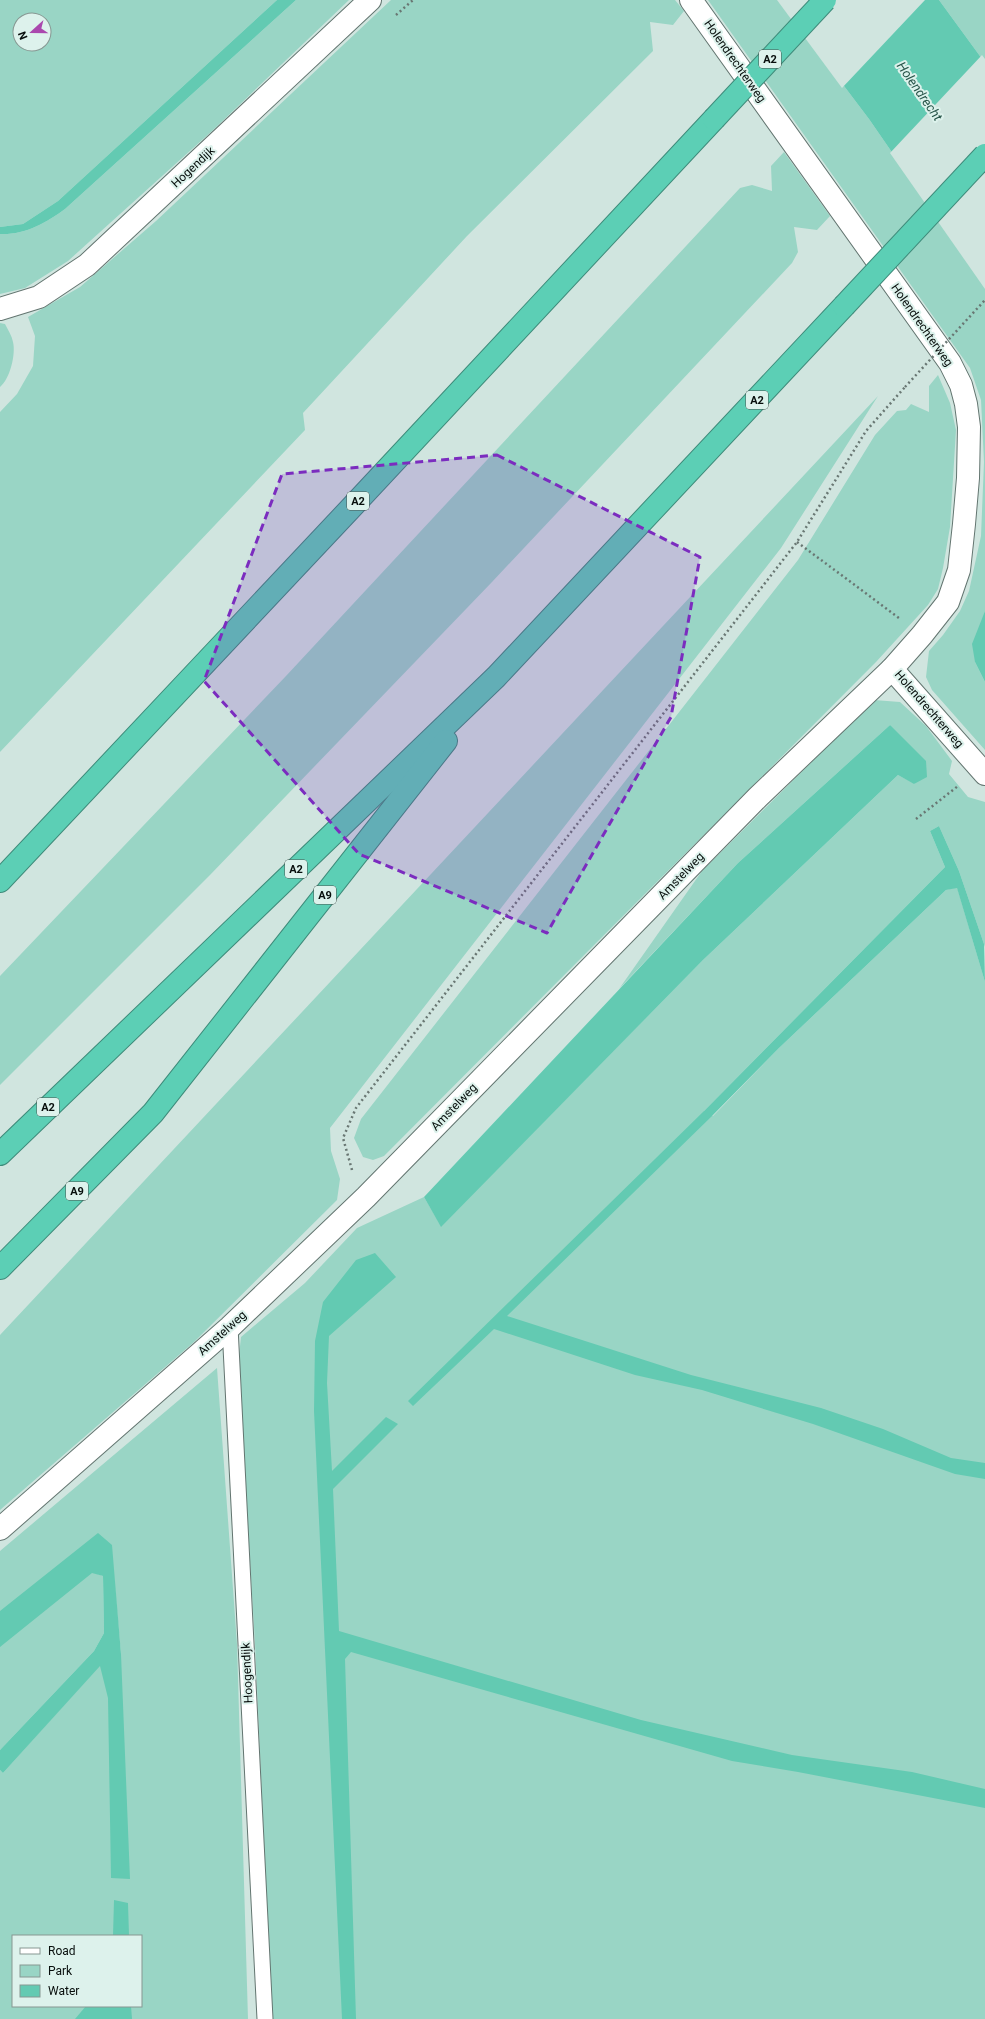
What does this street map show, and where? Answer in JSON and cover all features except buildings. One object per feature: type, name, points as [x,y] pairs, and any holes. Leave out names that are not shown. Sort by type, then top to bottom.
[{"type":"highway","name":"A2","points":[[0,881],[355,504],[825,0]]},
{"type":"highway","name":"A2","points":[[0,1154],[496,677],[985,155]]},
{"type":"highway","name":"A9","points":[[0,1268],[154,1113],[496,677]]},
{"type":"street","name":"Hogendijk","points":[[0,309],[40,297],[87,265],[370,0]]},
{"type":"street","name":"Holendrechterweg","points":[[691,0],[950,363],[961,385],[966,404],[969,427],[968,478],[959,570],[948,602],[922,635],[892,669],[983,771]]},
{"type":"street","name":"Amstelweg","points":[[0,1529],[230,1327],[366,1197],[758,797],[892,669]]},
{"type":"lane","name":"Hoogendijk","points":[[230,1327],[265,2019]]},
{"type":"path","points":[[358,1166],[352,1171],[343,1138],[356,1108],[797,542],[866,431],[985,300]]},
{"type":"path","points":[[919,364],[924,370]]},
{"type":"path","points":[[797,542],[922,635]]},
{"type":"path","points":[[916,819],[983,771]]},
{"type":"highlighted area","points":[[497,455],[700,557],[671,717],[547,933],[359,854],[204,681],[282,474]]},
{"type":"green space","points":[[0,0],[277,0],[58,201],[23,224],[0,227]]},
{"type":"green space","points":[[296,0],[349,0],[212,131],[68,261],[25,288],[0,294],[0,234],[9,234],[35,227],[65,209]]},
{"type":"green space","points":[[391,0],[675,0],[684,11],[673,25],[650,22],[653,51],[467,236],[303,413],[305,430],[0,752],[0,412],[17,394],[33,366],[35,336],[28,317],[80,287],[156,221]]},
{"type":"green space","points":[[708,0],[779,0],[869,119],[985,287],[985,611],[975,662],[985,682],[985,750],[932,690],[926,677],[929,651],[943,635],[960,611],[969,591],[981,536],[984,462],[981,400],[970,368]]},
{"type":"green space","points":[[939,0],[985,0],[985,63]]},
{"type":"green space","points":[[784,152],[830,216],[817,230],[794,227],[798,252],[792,263],[492,582],[210,875],[0,1085],[0,976],[286,676],[740,188],[752,185],[772,191],[771,166]]},
{"type":"green space","points":[[0,323],[5,324],[12,338],[14,353],[7,378],[0,387]]},
{"type":"green space","points":[[938,375],[950,403],[956,430],[950,527],[938,589],[928,605],[876,662],[384,1156],[373,1160],[363,1157],[354,1138],[361,1119],[798,560],[875,435],[897,411],[906,410],[911,404],[929,412],[929,386]]},
{"type":"green space","points":[[878,396],[781,548],[330,1128],[331,1151],[340,1179],[337,1200],[194,1342],[0,1510],[0,1335]]},
{"type":"green space","points":[[874,700],[900,702],[926,726],[952,761],[949,774],[968,797],[985,802],[985,947],[959,871],[939,826],[930,831],[945,867],[704,1111],[713,1116],[779,1048],[946,890],[957,887],[985,982],[985,2019],[272,2019],[255,1643],[238,1365],[241,1337],[305,1283],[357,1228],[424,1197],[441,1226],[703,960],[898,775],[915,784],[890,725],[738,863],[619,989],[702,871]]},
{"type":"green space","points":[[217,1368],[237,1644],[248,2019],[92,2019],[101,2007],[142,2007],[142,1935],[12,1935],[12,2007],[99,2007],[88,2019],[0,2019],[0,1770],[3,1773],[100,1665],[121,1654],[111,1545],[92,1572],[103,1576],[104,1633],[94,1651],[0,1750],[0,1551]]},
{"type":"water","points":[[277,0],[296,0],[65,209],[35,227],[9,234],[0,234],[0,227],[23,224],[58,201]]},
{"type":"water","name":"Holendrecht","points":[[779,0],[939,0],[985,63],[985,287],[869,119]]},
{"type":"water","points":[[985,611],[985,682],[975,662],[972,644]]},
{"type":"water","points":[[890,725],[926,761],[927,777],[914,784],[898,775],[703,960],[441,1227],[424,1197],[738,863]]},
{"type":"water","points":[[939,826],[959,871],[984,944],[985,982],[957,888],[946,890],[779,1048],[712,1116],[507,1316],[691,1375],[821,1408],[883,1429],[951,1458],[985,1463],[985,1479],[955,1474],[813,1424],[702,1390],[635,1375],[494,1329],[413,1406],[408,1401],[704,1111],[945,867],[930,831]]},
{"type":"water","points":[[375,1253],[396,1277],[329,1336],[327,1383],[332,1471],[386,1417],[398,1424],[333,1489],[339,1631],[641,1720],[792,1755],[912,1772],[985,1789],[985,1808],[798,1772],[732,1761],[351,1652],[345,1659],[356,2019],[342,2019],[314,1411],[315,1341],[323,1302],[356,1260]]},
{"type":"water","points":[[98,1533],[112,1545],[121,1654],[130,1879],[111,1878],[108,1698],[100,1666],[3,1773],[0,1770],[0,1750],[94,1651],[104,1633],[103,1576],[92,1573],[0,1647],[0,1611]]},
{"type":"water","points":[[114,1900],[128,1903],[129,1935],[113,1935]]},
{"type":"water","points":[[85,2007],[131,2007],[132,2019],[75,2019]]},
{"type":"pier","points":[[777,0],[925,0],[842,88]]},
{"type":"pier","points":[[982,55],[985,59],[985,289],[890,153]]}]
